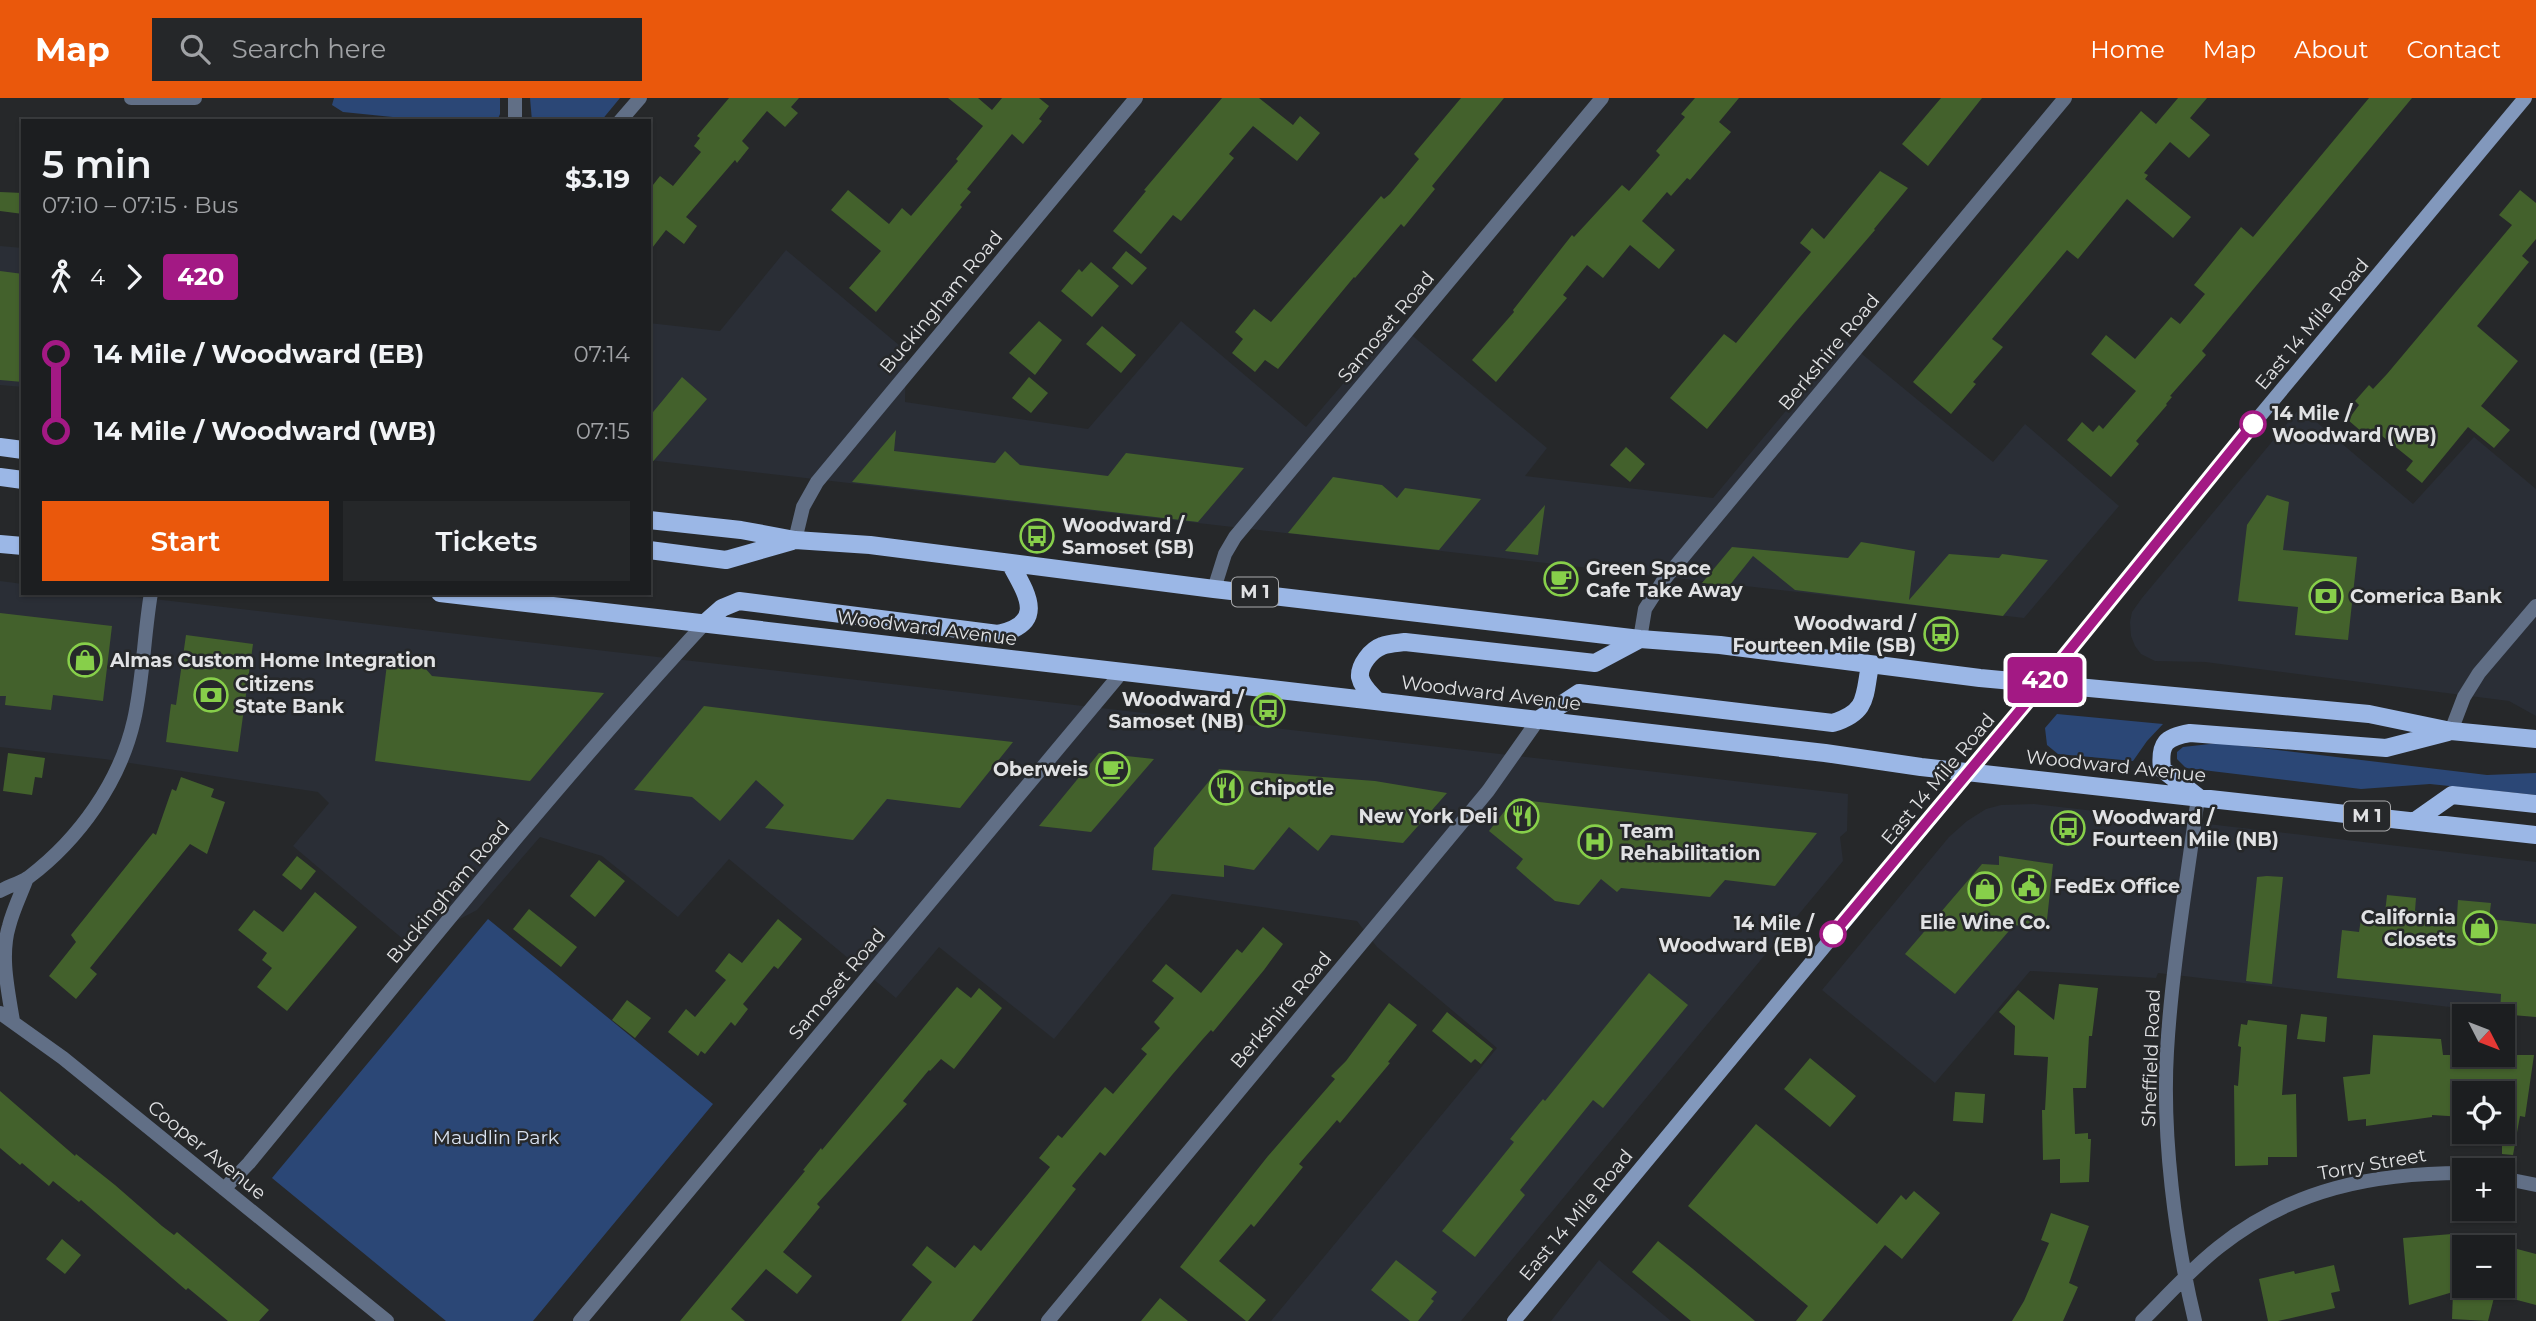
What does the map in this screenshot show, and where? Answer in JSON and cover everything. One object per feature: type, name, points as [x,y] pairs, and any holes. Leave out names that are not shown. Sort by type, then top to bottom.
[{"type":"main road","name":"East 14 Mile Road","points":[[1514,1321],[2525,98]]},
{"type":"main road","points":[[0,447],[21,450]]},
{"type":"main road","points":[[0,477],[21,480]]},
{"type":"main road","name":"M 1","points":[[651,520],[741,530],[796,540],[870,545],[1214,589],[1548,626],[1640,639],[1720,645],[1870,665],[2042,684],[2369,714],[2451,731],[2536,739]]},
{"type":"main road","points":[[651,550],[726,560],[796,540]]},
{"type":"main road","points":[[0,544],[21,546]]},
{"type":"main road","points":[[705,623],[722,608],[739,601],[998,634],[1012,631],[1024,622],[1029,612],[1026,592],[1010,563]]},
{"type":"main road","name":"Woodward Avenue","points":[[458,595],[2536,835]]},
{"type":"main road","points":[[598,595],[610,612]]},
{"type":"main road","points":[[1377,701],[1360,676],[1371,653],[1381,646],[1405,642],[1595,663],[1640,639]]},
{"type":"main road","points":[[1538,720],[1578,693],[1833,723],[1849,718],[1859,710],[1870,665]]},
{"type":"main road","points":[[2198,797],[2162,769],[2160,756],[2165,743],[2173,736],[2190,733],[2386,748],[2451,731]]},
{"type":"main road","points":[[2415,821],[2452,795],[2536,804]]},
{"type":"street","points":[[131,98],[195,98]]},
{"type":"street","points":[[515,98],[515,119]]},
{"type":"street","points":[[622,119],[640,98]]},
{"type":"street","name":"Buckingham Road","points":[[796,540],[803,507],[817,482],[1136,98]]},
{"type":"street","name":"Samoset Road","points":[[1214,589],[1225,554],[1235,537],[1602,98]]},
{"type":"street","name":"Berkshire Road","points":[[1640,639],[1645,609],[1658,588],[2065,98]]},
{"type":"street","points":[[0,891],[27,878],[50,858],[84,823],[109,786],[120,764],[134,720],[151,595]]},
{"type":"street","points":[[2451,731],[2464,697],[2479,673],[2536,606]]},
{"type":"street","name":"Buckingham Road","points":[[224,1189],[249,1163],[581,762],[705,623]]},
{"type":"street","name":"Samoset Road","points":[[580,1321],[1122,671]]},
{"type":"street","name":"Berkshire Road","points":[[1048,1321],[1488,791],[1538,720]]},
{"type":"street","name":"Sheffield Road","points":[[2195,1321],[2172,1180],[2168,1134],[2167,1052],[2174,972],[2198,797]]},
{"type":"street","points":[[13,1021],[5,967],[5,947],[8,928],[27,878]]},
{"type":"street","name":"Cooper Avenue","points":[[0,1013],[63,1058],[387,1321]]},
{"type":"street","name":"Torry Street","points":[[2142,1321],[2186,1275],[2219,1246],[2293,1201],[2337,1186],[2400,1176],[2452,1173]]},
{"type":"street","points":[[2515,1181],[2536,1185]]},
{"type":"shaded area","points":[[0,246],[21,248],[21,387],[0,385]]},
{"type":"shaded area","points":[[786,250],[906,351],[905,402],[1088,429],[1181,321],[1306,427],[1396,322],[1547,448],[1525,476],[1713,498],[1845,340],[1993,462],[2025,424],[2119,506],[2024,618],[651,460],[651,323],[720,331]]},
{"type":"shaded area","points":[[2300,408],[2413,504],[2474,437],[2536,489],[2536,716],[2509,701],[2205,662],[2155,661],[2141,654],[2131,636],[2132,612]]},
{"type":"shaded area","points":[[0,581],[21,584],[21,595],[119,595],[1848,794],[1847,831],[1840,837],[1843,861],[1461,1321],[1271,1321],[1497,1048],[1377,947],[1357,921],[1172,894],[1054,1039],[939,947],[896,998],[729,859],[678,917],[602,856],[540,837],[477,910],[410,945],[293,846],[329,803],[318,792],[104,759],[0,747]]},
{"type":"shaded area","points":[[2034,804],[2536,862],[2536,1017],[2515,1015],[2515,1004],[2452,1004],[2452,1007],[2158,973],[2156,978],[2030,971],[1935,1083],[1822,990],[1949,837],[1986,809],[2001,805]]},
{"type":"shaded area","points":[[1599,1260],[1627,1284],[1671,1321],[1551,1321]]},
{"type":"green space","points":[[334,98],[500,98],[500,114],[498,119],[412,119],[343,112],[332,105]]},
{"type":"green space","points":[[530,98],[620,98],[603,119],[532,119]]},
{"type":"green space","points":[[2057,714],[2163,724],[2133,761],[2058,754],[2047,745],[2045,728]]},
{"type":"green space","points":[[2219,743],[2487,775],[2536,773],[2536,795],[2430,784],[2361,789],[2186,768],[2177,759],[2177,752],[2183,747]]},
{"type":"green space","name":"Maudlin Park","points":[[488,919],[713,1104],[533,1321],[446,1321],[272,1178]]},
{"type":"building","points":[[729,98],[799,98],[791,107],[798,113],[785,127],[767,111],[742,141],[749,148],[737,163],[735,160],[686,217],[697,226],[684,244],[666,230],[651,249],[651,187],[660,176],[673,186],[701,152],[694,146],[700,138],[697,136]]},
{"type":"building","points":[[948,98],[978,98],[992,110],[1002,98],[1039,98],[1049,106],[1039,119],[1042,121],[1023,144],[1012,134],[967,189],[971,192],[960,205],[962,207],[876,312],[849,288],[881,251],[831,210],[848,190],[889,224],[902,208],[911,216],[958,161],[956,159],[983,126]]},
{"type":"building","points":[[1222,98],[1259,98],[1293,125],[1300,116],[1320,133],[1297,161],[1253,126],[1229,154],[1234,158],[1181,221],[1173,215],[1141,254],[1113,231]]},
{"type":"building","points":[[1461,98],[1504,98],[1432,186],[1435,189],[1404,227],[1401,224],[1278,369],[1265,360],[1255,372],[1232,353],[1243,339],[1235,332],[1254,309],[1271,322],[1381,196],[1384,199],[1390,194],[1419,159],[1414,154]]},
{"type":"building","points":[[1695,98],[1739,98],[1719,122],[1731,132],[1690,180],[1687,178],[1671,196],[1667,192],[1642,221],[1675,250],[1659,269],[1630,245],[1603,278],[1587,265],[1563,295],[1567,298],[1496,382],[1472,360],[1514,312],[1572,235],[1574,237],[1622,185],[1629,191],[1660,155],[1656,151],[1685,117],[1681,114]]},
{"type":"building","points":[[1941,98],[1982,98],[1928,166],[1902,144]]},
{"type":"building","points":[[2178,98],[2207,98],[2190,118],[2210,135],[2189,158],[2170,142],[2144,173],[2148,175],[2145,179],[2191,217],[2173,238],[2127,199],[2078,259],[2067,250],[1992,339],[2003,347],[1973,382],[1976,384],[1951,414],[1913,382],[2141,111],[2156,124]]},
{"type":"building","points":[[2369,98],[2412,98],[2202,351],[2206,355],[2170,396],[2172,397],[2167,405],[2136,441],[2139,444],[2111,477],[2067,440],[2082,422],[2093,432],[2099,425],[2103,429],[2136,391],[2091,354],[2106,335],[2135,359],[2171,317],[2180,324],[2205,294],[2194,285],[2241,227],[2253,237]]},
{"type":"building","points":[[1880,171],[1908,188],[1707,429],[1670,398],[1724,334],[1736,343],[1811,252],[1800,243],[1812,228],[1824,239]]},
{"type":"building","points":[[2520,190],[2536,203],[2536,239],[2522,256],[2529,262],[2477,326],[2518,361],[2481,406],[2510,430],[2494,448],[2468,427],[2422,483],[2406,470],[2413,461],[2382,436],[2376,444],[2348,420],[2359,405],[2355,401],[2369,385],[2373,389],[2387,374],[2512,225],[2499,215]]},
{"type":"building","points":[[0,192],[21,193],[21,214],[0,211]]},
{"type":"building","points":[[1126,251],[1147,268],[1132,285],[1112,268]]},
{"type":"building","points":[[1091,262],[1119,286],[1092,317],[1061,291],[1079,269],[1082,272]]},
{"type":"building","points":[[0,271],[21,274],[21,382],[0,380]]},
{"type":"building","points":[[1039,321],[1062,340],[1035,375],[1009,353]]},
{"type":"building","points":[[1102,326],[1136,355],[1121,373],[1086,344]]},
{"type":"building","points":[[682,377],[707,399],[651,464],[651,415]]},
{"type":"building","points":[[1029,377],[1048,393],[1031,413],[1012,398]]},
{"type":"building","points":[[896,430],[894,451],[995,463],[1005,451],[1020,465],[1108,476],[1126,453],[1244,468],[1198,522],[852,482]]},
{"type":"building","points":[[1626,447],[1645,464],[1630,482],[1610,465]]},
{"type":"building","points":[[1333,477],[1382,485],[1397,498],[1405,488],[1481,499],[1439,550],[1288,533]]},
{"type":"building","points":[[2267,495],[2289,502],[2283,550],[2357,557],[2348,640],[2295,635],[2298,607],[2238,601],[2247,525]]},
{"type":"building","points":[[1545,505],[1538,555],[1505,551]]},
{"type":"building","points":[[1861,542],[1915,551],[1909,600],[1949,554],[1999,558],[2002,554],[2048,560],[2003,616],[1795,590],[1753,556],[1729,586],[1702,583],[1732,547],[1848,558]]},
{"type":"building","points":[[0,613],[112,626],[103,701],[53,695],[51,710],[5,705],[6,696],[0,696]]},
{"type":"building","points":[[186,635],[253,644],[238,752],[166,742],[171,704],[176,705]]},
{"type":"building","points":[[388,656],[418,660],[432,676],[604,693],[530,781],[375,761]]},
{"type":"building","points":[[704,706],[1013,742],[960,808],[887,799],[853,840],[765,828],[784,805],[756,780],[720,821],[692,797],[634,790]]},
{"type":"building","points":[[8,753],[45,758],[42,778],[35,777],[32,795],[3,791]]},
{"type":"building","points":[[1099,753],[1154,759],[1091,832],[1039,826]]},
{"type":"building","points":[[1219,769],[1375,781],[1447,793],[1403,843],[1331,835],[1318,851],[1289,827],[1254,870],[1224,865],[1224,877],[1152,870],[1154,848]]},
{"type":"building","points":[[181,777],[214,789],[211,797],[225,802],[207,854],[190,844],[90,968],[97,974],[76,999],[49,976],[76,942],[71,935],[153,833],[156,835],[172,789],[176,791]]},
{"type":"building","points":[[1514,799],[1817,833],[1775,886],[1725,880],[1710,897],[1621,888],[1617,892],[1601,879],[1579,905],[1555,901],[1516,868],[1523,859],[1489,831]]},
{"type":"building","points":[[297,856],[316,871],[301,890],[282,875]]},
{"type":"building","points":[[1999,856],[2053,864],[2046,929],[2014,925],[1955,994],[1905,954],[1982,864],[1999,865]]},
{"type":"building","points":[[599,860],[625,881],[595,917],[570,896]]},
{"type":"building","points":[[2257,877],[2283,877],[2272,984],[2246,981]]},
{"type":"building","points":[[315,892],[357,927],[287,1011],[257,987],[272,968],[262,960],[267,953],[238,930],[254,910],[283,932]]},
{"type":"building","points":[[2387,895],[2416,898],[2415,911],[2457,915],[2458,900],[2491,903],[2489,919],[2536,924],[2536,1017],[2515,1015],[2515,1004],[2500,1004],[2501,994],[2337,978],[2342,930],[2359,932],[2361,919],[2384,922]]},
{"type":"building","points":[[529,909],[577,947],[561,967],[513,929]]},
{"type":"building","points":[[778,919],[802,939],[778,969],[774,966],[743,1004],[748,1009],[735,1026],[731,1022],[705,1054],[701,1051],[698,1056],[668,1032],[686,1009],[695,1017],[726,980],[715,971],[729,953],[742,963]]},
{"type":"building","points":[[1263,927],[1283,944],[1264,970],[1105,1156],[1100,1152],[1072,1186],[1076,1189],[972,1321],[901,1321],[932,1282],[912,1265],[927,1246],[955,1268],[974,1245],[981,1251],[1050,1167],[1039,1158],[1058,1135],[1062,1138],[1105,1087],[1113,1094],[1147,1054],[1141,1049],[1160,1028],[1154,1022],[1174,998],[1152,981],[1166,964],[1201,993],[1237,949],[1242,953]]},
{"type":"building","points":[[1649,973],[1688,1005],[1603,1108],[1593,1100],[1520,1190],[1525,1195],[1475,1257],[1442,1231],[1514,1142],[1510,1139],[1543,1099],[1545,1101]]},
{"type":"building","points":[[2059,984],[2098,988],[2092,1036],[2089,1036],[2086,1088],[2073,1088],[2075,1134],[2088,1133],[2088,1139],[2091,1139],[2089,1182],[2060,1183],[2060,1159],[2043,1160],[2042,1110],[2045,1110],[2048,1057],[2014,1055],[2015,1026],[1999,1012],[2018,990],[2054,1020]]},
{"type":"building","points":[[957,987],[971,998],[979,988],[1002,1008],[954,1069],[941,1059],[929,1070],[903,1101],[907,1104],[817,1204],[820,1207],[783,1252],[812,1276],[797,1294],[766,1269],[731,1309],[745,1321],[680,1321],[805,1171],[803,1170],[821,1148],[822,1150]]},
{"type":"building","points":[[627,1000],[651,1018],[635,1038],[612,1020]]},
{"type":"building","points":[[1389,1003],[1417,1025],[1388,1062],[1390,1063],[1340,1123],[1337,1120],[1299,1164],[1303,1167],[1254,1227],[1251,1224],[1219,1261],[1266,1300],[1246,1321],[1180,1267],[1268,1156],[1335,1079],[1331,1076],[1346,1061]]},
{"type":"building","points":[[1447,1012],[1493,1049],[1481,1064],[1475,1059],[1471,1063],[1432,1031]]},
{"type":"building","points":[[2301,1014],[2327,1017],[2325,1042],[2297,1039]]},
{"type":"building","points":[[2248,1020],[2287,1025],[2282,1095],[2296,1094],[2297,1157],[2268,1157],[2268,1165],[2235,1166],[2234,1085],[2238,1086],[2241,1024],[2247,1025]]},
{"type":"building","points":[[2373,1035],[2441,1039],[2443,1055],[2452,1055],[2452,1068],[2515,1068],[2515,1055],[2534,1055],[2525,1117],[2520,1116],[2515,1144],[2515,1081],[2452,1081],[2452,1116],[2432,1115],[2366,1126],[2366,1119],[2348,1121],[2343,1077],[2370,1074]]},
{"type":"building","points":[[1810,1058],[1856,1096],[1830,1127],[1784,1089]]},
{"type":"building","points":[[0,1091],[75,1156],[76,1154],[115,1185],[174,1235],[177,1232],[269,1310],[259,1321],[228,1321],[188,1288],[186,1290],[81,1200],[79,1202],[53,1181],[49,1186],[22,1163],[20,1165],[0,1148]]},
{"type":"building","points":[[1955,1092],[1985,1094],[1983,1123],[1953,1121]]},
{"type":"building","points":[[1756,1124],[1877,1224],[1901,1195],[1906,1200],[1914,1191],[1940,1213],[1902,1259],[1885,1245],[1822,1321],[1796,1321],[1808,1306],[1688,1206]]},
{"type":"building","points":[[2502,1144],[2515,1144],[2513,1155],[2502,1154]]},
{"type":"building","points":[[2051,1213],[2089,1226],[2069,1283],[2078,1287],[2063,1321],[2012,1321],[2024,1301],[2049,1243],[2041,1240]]},
{"type":"building","points":[[2464,1233],[2452,1235],[2452,1292],[2409,1305],[2403,1238]]},
{"type":"building","points":[[62,1239],[81,1255],[65,1274],[46,1259]]},
{"type":"building","points":[[1658,1241],[1755,1321],[1691,1321],[1632,1272]]},
{"type":"building","points":[[2515,1248],[2536,1254],[2536,1305],[2510,1298],[2515,1298]]},
{"type":"building","points":[[1396,1260],[1437,1292],[1431,1299],[1434,1301],[1418,1321],[1410,1321],[1371,1290]]},
{"type":"building","points":[[2334,1265],[2340,1291],[2331,1293],[2335,1308],[2268,1321],[2259,1279]]},
{"type":"building","points":[[1160,1298],[1188,1321],[1141,1321]]},
{"type":"building","points":[[2453,1298],[2494,1298],[2488,1321],[2452,1319]]},
{"type":"bus line","name":"420","points":[[1833,934],[2042,684],[2253,424]]},
{"type":"place","name":"14 Mile / Woodward (WB)","points":[[2253,424]]},
{"type":"place","name":"Woodward / Samoset (SB)","points":[[1037,536]]},
{"type":"place","name":"Green Space Cafe Take Away","points":[[1561,579]]},
{"type":"place","name":"Comerica Bank","points":[[2326,596]]},
{"type":"place","name":"Woodward / Fourteen Mile (SB)","points":[[1941,634]]},
{"type":"place","name":"Almas Custom Home Integration","points":[[85,660]]},
{"type":"place","name":"Citizens State Bank","points":[[211,695]]},
{"type":"place","name":"Woodward / Samoset (NB)","points":[[1268,710]]},
{"type":"place","name":"Oberweis","points":[[1113,769]]},
{"type":"place","name":"Chipotle","points":[[1226,788]]},
{"type":"place","name":"New York Deli","points":[[1522,816]]},
{"type":"place","name":"Woodward / Fourteen Mile (NB)","points":[[2068,828]]},
{"type":"place","name":"Team Rehabilitation","points":[[1595,842]]},
{"type":"place","name":"FedEx Office","points":[[2029,886]]},
{"type":"place","name":"Elie Wine Co.","points":[[1985,889]]},
{"type":"place","name":"California Closets","points":[[2480,928]]},
{"type":"place","name":"14 Mile / Woodward (EB)","points":[[1833,934]]}]
